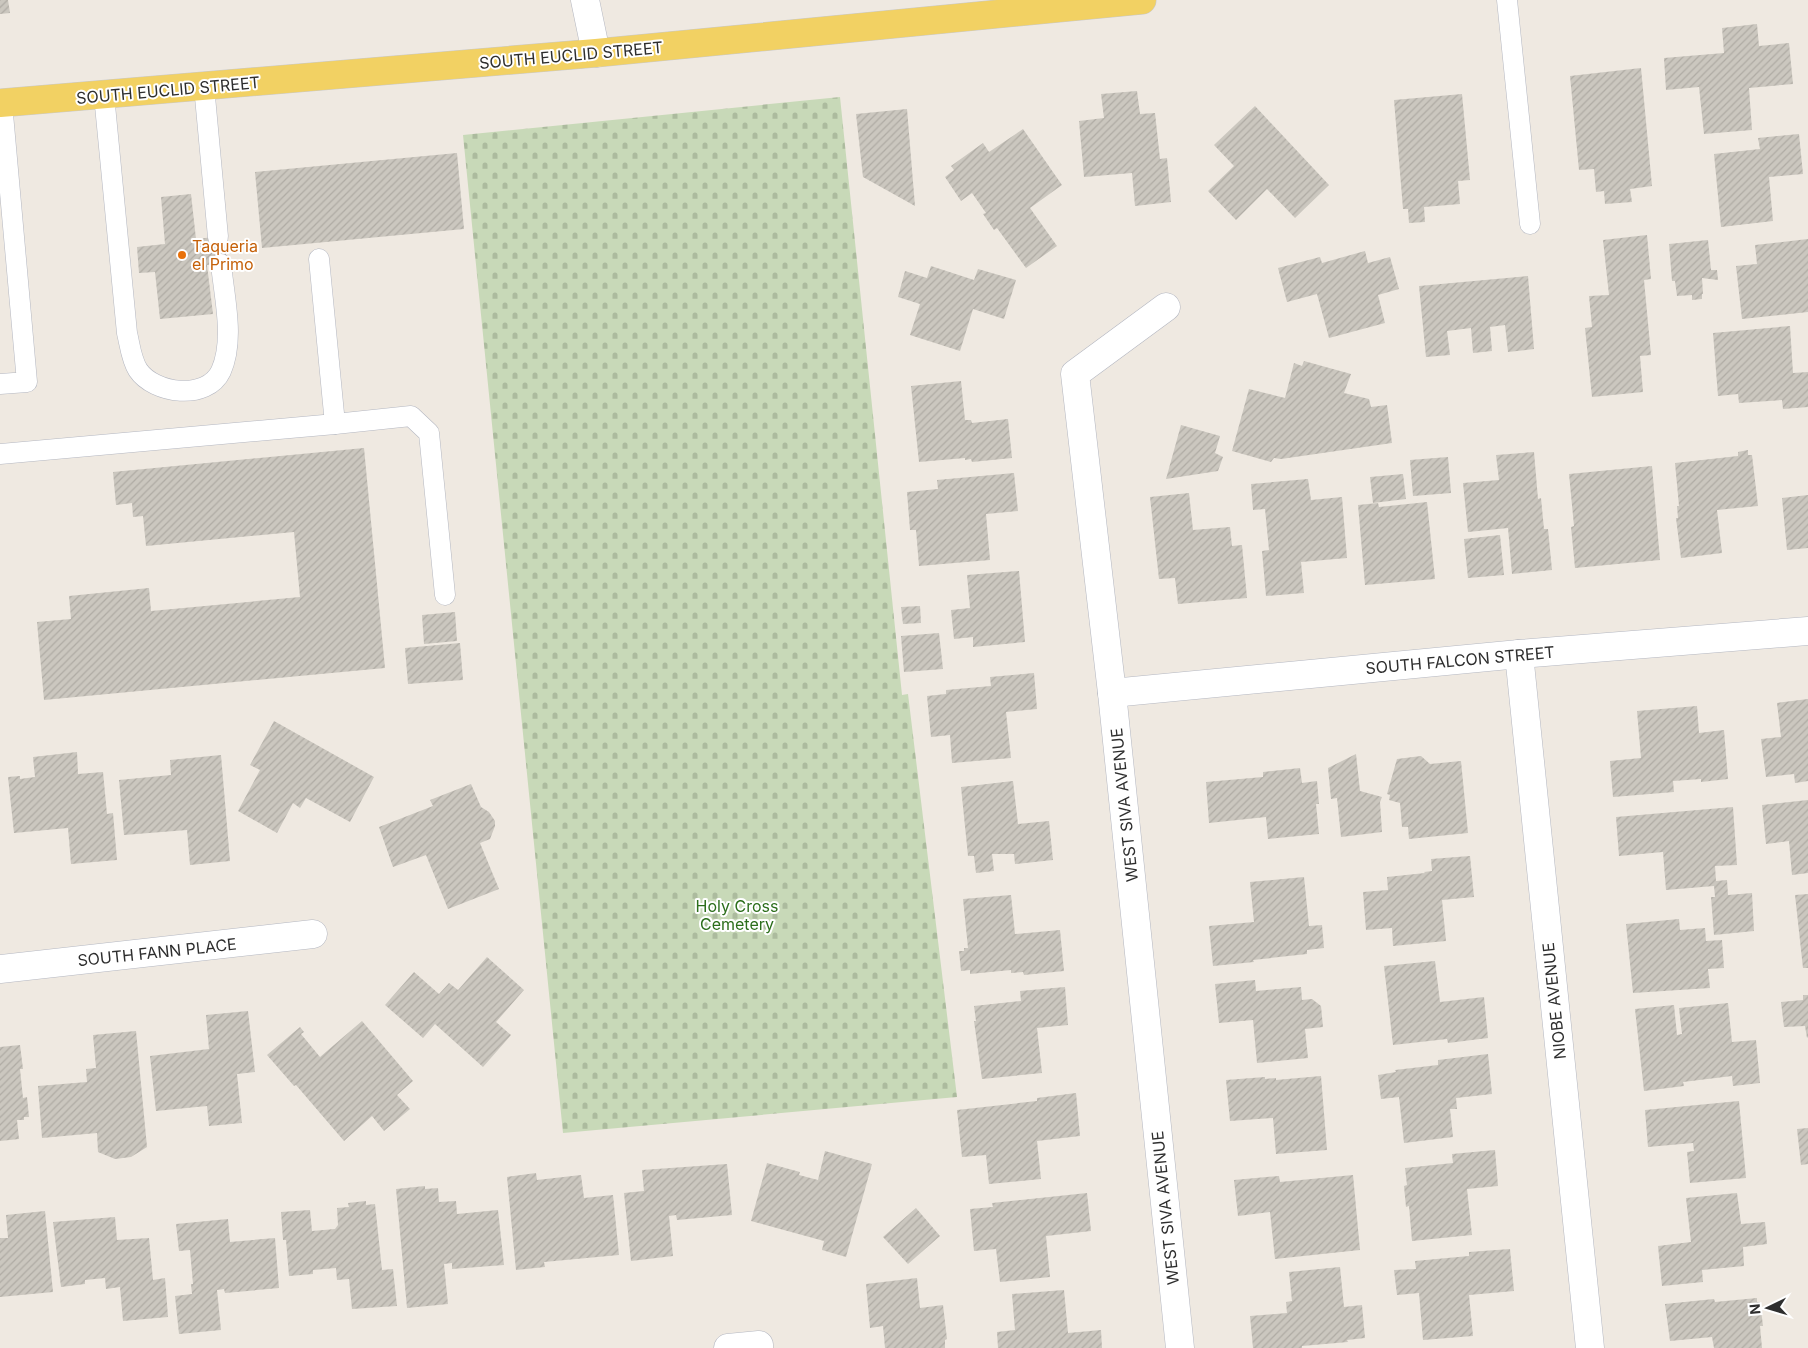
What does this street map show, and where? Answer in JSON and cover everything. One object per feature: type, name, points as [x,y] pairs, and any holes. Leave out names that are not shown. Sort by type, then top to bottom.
[{"type":"main road","name":"SOUTH EUCLID STREET","points":[[1,103],[596,54],[1142,0]]},
{"type":"street","points":[[585,0],[596,54]]},
{"type":"street","name":"WEST SIVA AVENUE","points":[[1166,307],[1075,374],[1112,693],[1180,1348]]},
{"type":"street","name":"SOUTH FALCON STREET","points":[[1112,693],[1519,654],[1808,631]]},
{"type":"street","name":"NIOBE AVENUE","points":[[1519,654],[1590,1348]]},
{"type":"street","name":"SOUTH FANN PLACE","points":[[0,969],[314,934]]},
{"type":"street","points":[[728,1348],[759,1346]]},
{"type":"lane","points":[[1507,0],[1530,224]]},
{"type":"lane","points":[[204,86],[218,237]]},
{"type":"lane","points":[[104,95],[131,353],[138,370],[148,381],[160,387],[187,391],[200,388],[220,373],[226,358],[228,342],[221,264]]},
{"type":"lane","points":[[0,384],[27,382],[1,103]]},
{"type":"lane","points":[[319,259],[335,424]]},
{"type":"lane","points":[[0,454],[411,416],[429,433],[445,595]]},
{"type":"green space","name":"Holy Cross Cemetery","points":[[840,97],[902,695],[908,694],[957,1097],[563,1133],[463,135]]},
{"type":"building","points":[[0,0],[8,0],[10,13],[0,14]]},
{"type":"building","points":[[1757,24],[1759,46],[1789,43],[1793,84],[1749,88],[1752,130],[1704,134],[1699,87],[1666,90],[1664,58],[1724,53],[1722,28]]},
{"type":"building","points":[[1641,68],[1652,186],[1630,189],[1632,202],[1605,204],[1604,191],[1596,192],[1594,169],[1579,170],[1570,76]]},
{"type":"building","points":[[1137,91],[1140,114],[1155,113],[1160,159],[1167,158],[1171,202],[1135,206],[1132,173],[1084,177],[1079,121],[1104,118],[1101,94]]},
{"type":"building","points":[[1462,94],[1470,180],[1458,181],[1460,204],[1424,207],[1425,222],[1409,223],[1408,209],[1403,209],[1394,100]]},
{"type":"building","points":[[1255,106],[1329,185],[1295,218],[1267,189],[1236,220],[1208,191],[1234,166],[1214,145]]},
{"type":"building","points":[[907,109],[915,206],[863,177],[856,114]]},
{"type":"building","points":[[1023,129],[1062,185],[1030,208],[1057,246],[1026,268],[997,228],[994,230],[983,214],[986,213],[972,193],[961,201],[945,177],[954,170],[951,166],[983,143],[989,152]]},
{"type":"building","points":[[1799,134],[1803,174],[1769,177],[1773,221],[1721,227],[1714,154],[1760,149],[1758,138]]},
{"type":"building","points":[[457,153],[464,229],[262,248],[255,172]]},
{"type":"building","name":"Taqueria el Primo","points":[[191,194],[196,239],[224,236],[227,263],[207,265],[213,314],[160,319],[155,272],[139,273],[137,247],[165,244],[161,197]]},
{"type":"building","points":[[1647,235],[1651,279],[1644,280],[1651,355],[1640,356],[1643,392],[1592,397],[1585,328],[1592,327],[1589,296],[1609,295],[1603,240]]},
{"type":"building","points":[[1808,239],[1808,312],[1742,319],[1736,266],[1757,264],[1755,245]]},
{"type":"building","points":[[1708,240],[1711,270],[1717,270],[1718,280],[1702,278],[1702,299],[1692,300],[1692,295],[1677,296],[1675,281],[1672,281],[1669,244]]},
{"type":"building","points":[[1365,251],[1368,263],[1390,257],[1399,289],[1378,295],[1385,323],[1329,338],[1317,294],[1287,302],[1278,268],[1320,257],[1322,263]]},
{"type":"building","points":[[931,266],[974,280],[978,269],[1016,280],[1004,319],[973,309],[960,351],[910,335],[920,304],[898,297],[905,271],[927,278]]},
{"type":"building","points":[[1528,276],[1534,349],[1508,352],[1505,325],[1490,327],[1492,351],[1473,353],[1471,328],[1447,331],[1450,355],[1426,357],[1419,286]]},
{"type":"building","points":[[1790,326],[1793,373],[1808,372],[1808,407],[1783,409],[1782,400],[1739,403],[1738,394],[1718,396],[1713,333]]},
{"type":"building","points":[[1304,361],[1351,374],[1344,393],[1369,399],[1371,407],[1387,405],[1392,443],[1281,459],[1274,458],[1271,462],[1232,451],[1249,389],[1285,398],[1294,363],[1302,366]]},
{"type":"building","points":[[961,381],[965,420],[971,420],[972,423],[1008,419],[1012,458],[972,462],[971,459],[965,460],[965,458],[919,462],[911,386]]},
{"type":"building","points":[[1181,425],[1220,436],[1215,453],[1223,457],[1218,471],[1166,479]]},
{"type":"building","points":[[364,448],[385,668],[44,700],[37,622],[71,619],[69,596],[149,588],[151,611],[300,597],[294,532],[146,546],[143,516],[133,517],[132,503],[116,505],[113,472]]},
{"type":"building","points":[[1748,450],[1748,455],[1752,455],[1758,506],[1717,510],[1722,553],[1681,558],[1676,518],[1678,518],[1677,506],[1679,506],[1675,463],[1738,456],[1738,452]]},
{"type":"building","points":[[1534,452],[1538,499],[1541,498],[1544,529],[1548,529],[1552,570],[1512,574],[1508,528],[1468,532],[1463,483],[1499,480],[1496,455]]},
{"type":"building","points":[[1448,457],[1451,493],[1413,496],[1410,460]]},
{"type":"building","points":[[1652,466],[1660,560],[1575,568],[1571,527],[1574,526],[1569,474]]},
{"type":"building","points":[[1014,473],[1018,511],[986,514],[990,560],[919,566],[916,530],[910,530],[907,492],[938,489],[937,480]]},
{"type":"building","points":[[1403,474],[1406,499],[1373,503],[1370,477]]},
{"type":"building","points":[[1308,479],[1311,500],[1342,497],[1347,558],[1301,562],[1304,593],[1266,596],[1262,551],[1269,550],[1265,509],[1253,510],[1251,484]]},
{"type":"building","points":[[1189,493],[1193,530],[1230,527],[1232,546],[1242,545],[1247,598],[1178,604],[1175,578],[1159,579],[1150,497]]},
{"type":"building","points":[[1808,495],[1808,548],[1787,550],[1782,498]]},
{"type":"building","points":[[1427,502],[1435,579],[1365,585],[1358,505],[1378,503],[1379,507]]},
{"type":"building","points":[[1500,535],[1504,575],[1468,578],[1464,539]]},
{"type":"building","points":[[1019,571],[1025,642],[973,647],[973,637],[954,639],[951,610],[970,608],[967,575]]},
{"type":"building","points":[[920,606],[921,623],[903,624],[901,607]]},
{"type":"building","points":[[455,612],[457,641],[424,644],[422,615]]},
{"type":"building","points":[[939,633],[943,669],[904,672],[901,636]]},
{"type":"building","points":[[460,643],[463,680],[408,684],[405,648]]},
{"type":"building","points":[[1034,673],[1037,709],[1006,712],[1011,758],[952,763],[950,735],[931,737],[927,696],[946,694],[946,690],[991,686],[990,677]]},
{"type":"building","points":[[1808,699],[1808,781],[1795,783],[1794,774],[1766,777],[1761,739],[1781,737],[1777,703]]},
{"type":"building","points":[[1697,706],[1699,733],[1724,730],[1728,779],[1701,782],[1701,779],[1673,781],[1674,792],[1613,797],[1610,761],[1641,758],[1637,711]]},
{"type":"building","points":[[274,721],[374,777],[350,822],[306,798],[300,808],[293,803],[277,833],[238,811],[260,770],[250,765]]},
{"type":"building","points":[[77,752],[78,774],[103,772],[107,814],[113,813],[117,860],[71,864],[68,828],[14,833],[8,777],[20,776],[20,779],[35,777],[33,757]]},
{"type":"building","points":[[1356,754],[1360,791],[1382,797],[1380,802],[1382,832],[1341,837],[1337,798],[1331,799],[1328,768]]},
{"type":"building","points":[[221,755],[230,861],[190,865],[187,830],[124,835],[119,780],[171,775],[170,760]]},
{"type":"building","points":[[1421,756],[1430,764],[1461,761],[1468,833],[1409,839],[1408,827],[1402,827],[1400,803],[1389,800],[1390,795],[1387,794],[1397,759]]},
{"type":"building","points":[[1300,768],[1302,783],[1317,781],[1319,804],[1316,804],[1319,834],[1268,839],[1266,817],[1209,823],[1206,782],[1263,777],[1263,772]]},
{"type":"building","points":[[1013,781],[1018,824],[1049,821],[1053,860],[1015,864],[1014,854],[992,854],[994,871],[976,873],[974,856],[968,856],[961,787]]},
{"type":"building","points":[[471,784],[481,807],[489,812],[495,821],[490,839],[480,843],[499,889],[448,909],[426,855],[393,867],[379,827],[433,806],[430,800]]},
{"type":"building","points":[[1808,800],[1808,873],[1792,875],[1789,841],[1766,844],[1762,805]]},
{"type":"building","points":[[1733,807],[1737,865],[1715,866],[1716,881],[1727,880],[1728,895],[1752,893],[1754,931],[1714,935],[1711,897],[1715,897],[1714,886],[1666,890],[1663,852],[1619,856],[1616,817]]},
{"type":"building","points":[[1470,856],[1474,897],[1442,900],[1446,941],[1393,946],[1392,928],[1366,930],[1363,892],[1388,890],[1387,877],[1432,871],[1431,859]]},
{"type":"building","points":[[1304,877],[1309,926],[1322,925],[1324,948],[1307,950],[1307,954],[1213,966],[1209,926],[1254,922],[1250,882]]},
{"type":"building","points":[[1808,894],[1808,968],[1803,968],[1795,895]]},
{"type":"building","points":[[1011,895],[1015,934],[1060,930],[1064,971],[1024,975],[1023,972],[1011,973],[1011,970],[970,974],[970,970],[961,971],[959,951],[964,951],[964,948],[968,948],[963,899]]},
{"type":"building","points":[[1679,919],[1680,930],[1705,928],[1706,941],[1722,940],[1724,968],[1708,969],[1710,988],[1633,993],[1626,924]]},
{"type":"building","points":[[487,957],[524,990],[496,1022],[511,1035],[483,1067],[435,1024],[423,1038],[385,1005],[414,972],[439,994],[449,983],[458,990]]},
{"type":"building","points":[[1435,961],[1440,1002],[1484,997],[1488,1038],[1448,1043],[1447,1039],[1393,1045],[1384,966]]},
{"type":"building","points":[[1255,980],[1256,991],[1301,987],[1302,1000],[1312,999],[1321,1006],[1323,1027],[1305,1029],[1308,1058],[1257,1063],[1253,1020],[1219,1023],[1215,984]]},
{"type":"building","points":[[1065,987],[1068,1025],[1037,1028],[1042,1073],[982,1079],[974,1021],[976,1021],[974,1006],[1021,1001],[1020,991]]},
{"type":"building","points":[[1803,995],[1808,995],[1807,1038],[1805,1026],[1784,1027],[1781,1002],[1803,1000]]},
{"type":"building","points":[[1728,1003],[1732,1042],[1756,1040],[1760,1083],[1733,1086],[1732,1076],[1683,1082],[1684,1086],[1644,1091],[1635,1009],[1674,1005],[1677,1035],[1682,1034],[1679,1008]]},
{"type":"building","points":[[248,1011],[255,1072],[237,1074],[242,1123],[209,1126],[207,1106],[156,1111],[150,1056],[209,1049],[206,1015]]},
{"type":"building","points":[[362,1021],[413,1081],[397,1095],[410,1109],[384,1131],[372,1116],[344,1141],[296,1085],[294,1086],[267,1055],[300,1027],[304,1032],[301,1034],[320,1057]]},
{"type":"building","points":[[136,1031],[147,1147],[131,1157],[115,1159],[98,1152],[97,1133],[42,1138],[38,1086],[87,1082],[86,1069],[96,1068],[93,1035]]},
{"type":"building","points":[[20,1045],[23,1069],[20,1069],[23,1098],[27,1097],[29,1117],[24,1117],[24,1120],[17,1120],[19,1139],[0,1141],[0,1047]]},
{"type":"building","points":[[1488,1054],[1492,1094],[1456,1098],[1457,1109],[1450,1109],[1453,1137],[1404,1143],[1399,1097],[1381,1099],[1378,1075],[1396,1072],[1395,1070],[1438,1065],[1438,1060]]},
{"type":"building","points":[[1321,1076],[1327,1150],[1276,1154],[1273,1118],[1230,1121],[1226,1080],[1265,1077],[1265,1079],[1276,1078],[1276,1080]]},
{"type":"building","points":[[1076,1093],[1080,1136],[1037,1141],[1041,1179],[989,1184],[986,1155],[962,1157],[957,1110],[1037,1101],[1037,1098]]},
{"type":"building","points":[[1739,1101],[1746,1178],[1690,1183],[1687,1152],[1694,1151],[1693,1143],[1648,1147],[1645,1110]]},
{"type":"building","points":[[1808,1128],[1808,1164],[1801,1165],[1797,1129]]},
{"type":"building","points":[[1495,1150],[1498,1186],[1467,1189],[1472,1235],[1412,1241],[1409,1206],[1406,1207],[1404,1186],[1407,1185],[1405,1168],[1453,1163],[1452,1154]]},
{"type":"building","points":[[825,1151],[872,1164],[846,1257],[822,1250],[824,1241],[751,1221],[767,1163],[800,1172],[799,1175],[818,1180]]},
{"type":"building","points":[[727,1164],[732,1215],[677,1220],[676,1215],[669,1216],[673,1256],[631,1261],[624,1193],[644,1191],[642,1170]]},
{"type":"building","points":[[536,1173],[537,1180],[581,1175],[584,1198],[613,1195],[619,1255],[544,1262],[545,1267],[516,1270],[507,1177]]},
{"type":"building","points":[[1353,1175],[1360,1250],[1275,1259],[1270,1212],[1238,1216],[1234,1180],[1279,1176],[1280,1182]]},
{"type":"building","points":[[425,1186],[425,1189],[438,1188],[439,1202],[456,1201],[457,1214],[498,1210],[504,1265],[452,1269],[452,1263],[444,1264],[448,1304],[407,1308],[396,1189]]},
{"type":"building","points":[[1087,1193],[1091,1231],[1046,1236],[1050,1277],[1000,1282],[996,1249],[974,1251],[970,1209],[993,1207],[992,1203]]},
{"type":"building","points":[[1737,1193],[1741,1224],[1765,1222],[1767,1244],[1743,1247],[1744,1266],[1702,1270],[1703,1282],[1662,1286],[1658,1246],[1691,1242],[1686,1198]]},
{"type":"building","points":[[366,1201],[366,1205],[375,1204],[382,1270],[393,1269],[397,1306],[352,1309],[349,1279],[337,1280],[336,1268],[313,1270],[313,1274],[289,1276],[281,1212],[310,1210],[312,1231],[335,1229],[338,1225],[337,1208],[349,1207],[348,1203]]},
{"type":"building","points":[[916,1208],[940,1236],[908,1264],[883,1237]]},
{"type":"building","points":[[45,1211],[53,1292],[0,1297],[0,1238],[8,1238],[6,1215]]},
{"type":"building","points":[[115,1217],[117,1240],[149,1238],[153,1280],[165,1278],[168,1317],[123,1321],[120,1287],[106,1289],[105,1278],[85,1280],[85,1284],[61,1287],[53,1222]]},
{"type":"building","points":[[228,1219],[230,1242],[275,1238],[279,1288],[225,1293],[224,1289],[217,1290],[221,1330],[179,1334],[175,1296],[192,1294],[191,1284],[193,1284],[190,1250],[179,1251],[176,1224]]},
{"type":"building","points":[[1510,1249],[1514,1291],[1469,1295],[1473,1336],[1423,1340],[1419,1293],[1397,1295],[1394,1270],[1416,1269],[1415,1261],[1469,1256],[1469,1252]]},
{"type":"building","points":[[1340,1267],[1344,1307],[1362,1305],[1365,1338],[1347,1340],[1348,1342],[1302,1346],[1302,1348],[1253,1348],[1250,1316],[1287,1313],[1286,1302],[1292,1301],[1289,1272]]},
{"type":"building","points":[[917,1278],[920,1308],[943,1305],[947,1339],[945,1340],[945,1348],[885,1348],[883,1326],[870,1328],[866,1284]]},
{"type":"building","points":[[1064,1290],[1068,1333],[1101,1330],[1102,1348],[998,1348],[997,1332],[1015,1330],[1012,1294]]},
{"type":"building","points":[[1757,1298],[1757,1302],[1760,1302],[1763,1326],[1760,1326],[1762,1348],[1714,1348],[1712,1337],[1670,1341],[1665,1304],[1714,1299],[1715,1302]]},
{"type":"place","name":"Taqueria el Primo","points":[[182,255]]}]
